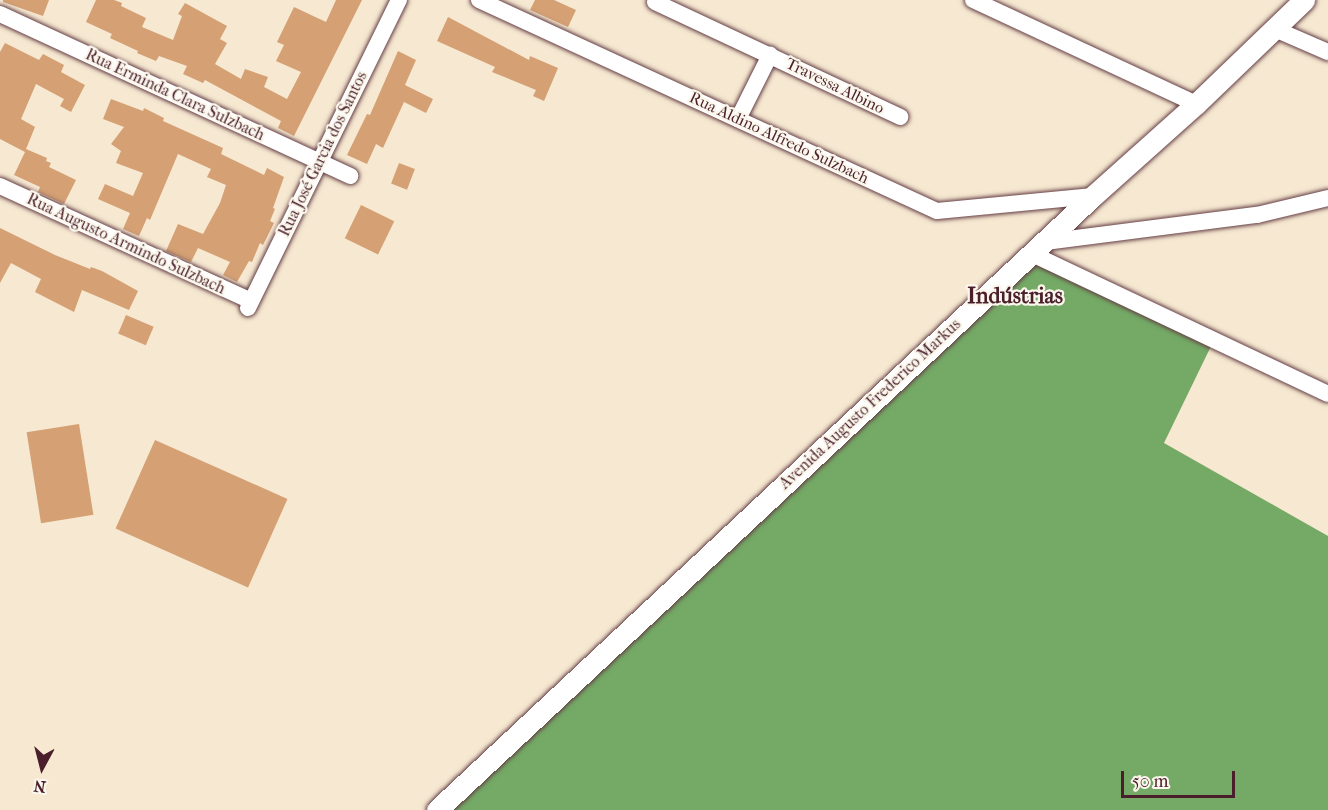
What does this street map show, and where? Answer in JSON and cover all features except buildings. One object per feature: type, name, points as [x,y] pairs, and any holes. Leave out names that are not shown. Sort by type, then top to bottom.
[{"type":"street","name":"Rua José Garcia dos Santos","points":[[250,304],[318,161],[399,0]]},
{"type":"street","name":"Rua Aldino Alfredo Sulzbach","points":[[479,0],[937,211],[1093,196]]},
{"type":"street","points":[[973,0],[1196,104]]},
{"type":"street","name":"Avenida Augusto Frederico Markus","points":[[437,810],[1093,196],[1196,104],[1304,0]]},
{"type":"street","name":"Travessa Albino","points":[[655,2],[900,117]]},
{"type":"street","name":"Rua Erminda Clara Sulzbach","points":[[0,14],[350,176]]},
{"type":"street","points":[[1275,28],[1328,52]]},
{"type":"street","points":[[1312,45],[1328,38]]},
{"type":"street","name":"Travessa Albino","points":[[738,119],[770,54]]},
{"type":"street","name":"Rua Augusto Armindo Sulzbach","points":[[0,186],[250,304]]},
{"type":"street","points":[[1039,248],[1257,215],[1328,198]]},
{"type":"street","points":[[1039,248],[1328,394]]},
{"type":"green space","points":[[1032,254],[1214,340],[1164,443],[1328,536],[1328,810],[437,810]]},
{"type":"district","name":"Indústrias","points":[[1015,297]]}]
